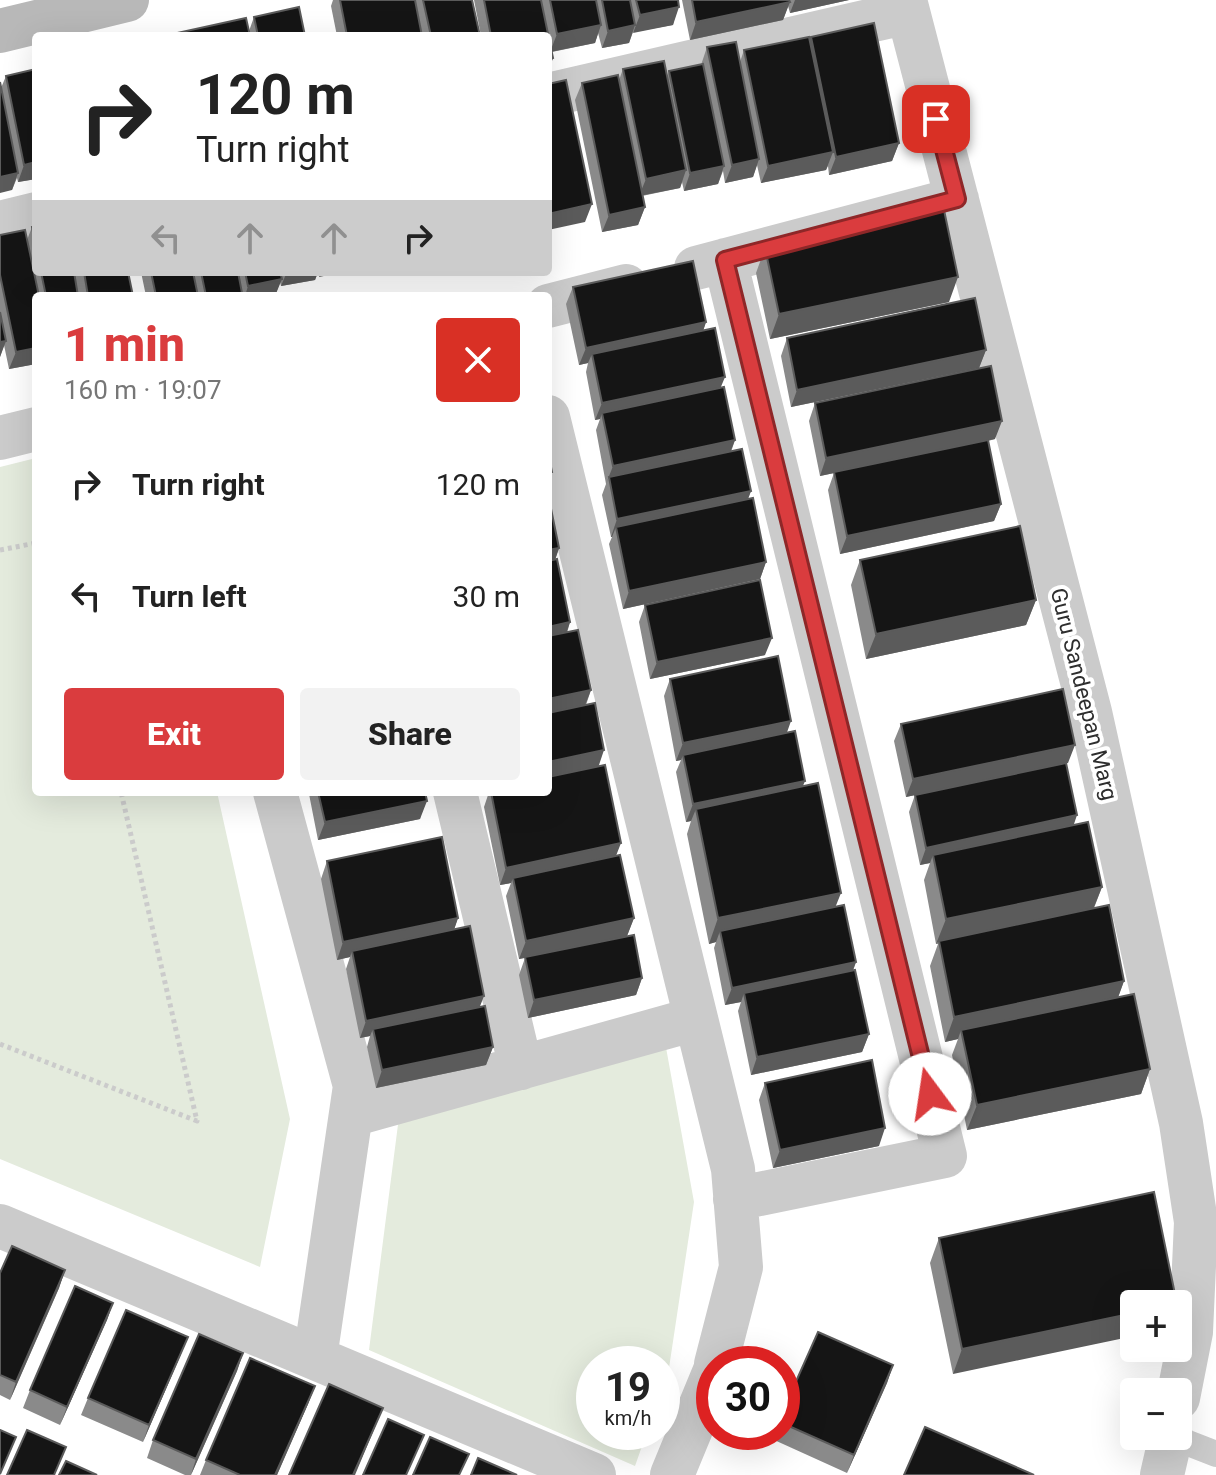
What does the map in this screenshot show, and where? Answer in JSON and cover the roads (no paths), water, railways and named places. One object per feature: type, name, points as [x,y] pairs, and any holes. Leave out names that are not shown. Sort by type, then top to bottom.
[{"type":"street","points":[[0,31],[127,0]]},
{"type":"street","points":[[552,94],[907,6]]},
{"type":"street","name":"Guru Sandeepan Marg","points":[[907,6],[1090,712],[1181,1123],[1196,1222],[1191,1332],[1182,1378]]},
{"type":"street","points":[[552,305],[957,199]]},
{"type":"street","points":[[0,223],[32,215]]},
{"type":"street","points":[[725,260],[945,1156],[735,1199]]},
{"type":"street","points":[[0,438],[32,430]]},
{"type":"street","points":[[552,433],[733,1169],[741,1267],[721,1346]]},
{"type":"street","points":[[276,796],[355,1086],[315,1358]]},
{"type":"street","points":[[456,796],[521,1068]]},
{"type":"street","points":[[351,1115],[695,1019]]},
{"type":"street","points":[[0,1226],[594,1475]]},
{"type":"street","points":[[686,1471],[696,1436]]},
{"type":"street","points":[[1162,1475],[1167,1450]]},
{"type":"lane","points":[[1192,1445],[1216,1454]]}]
